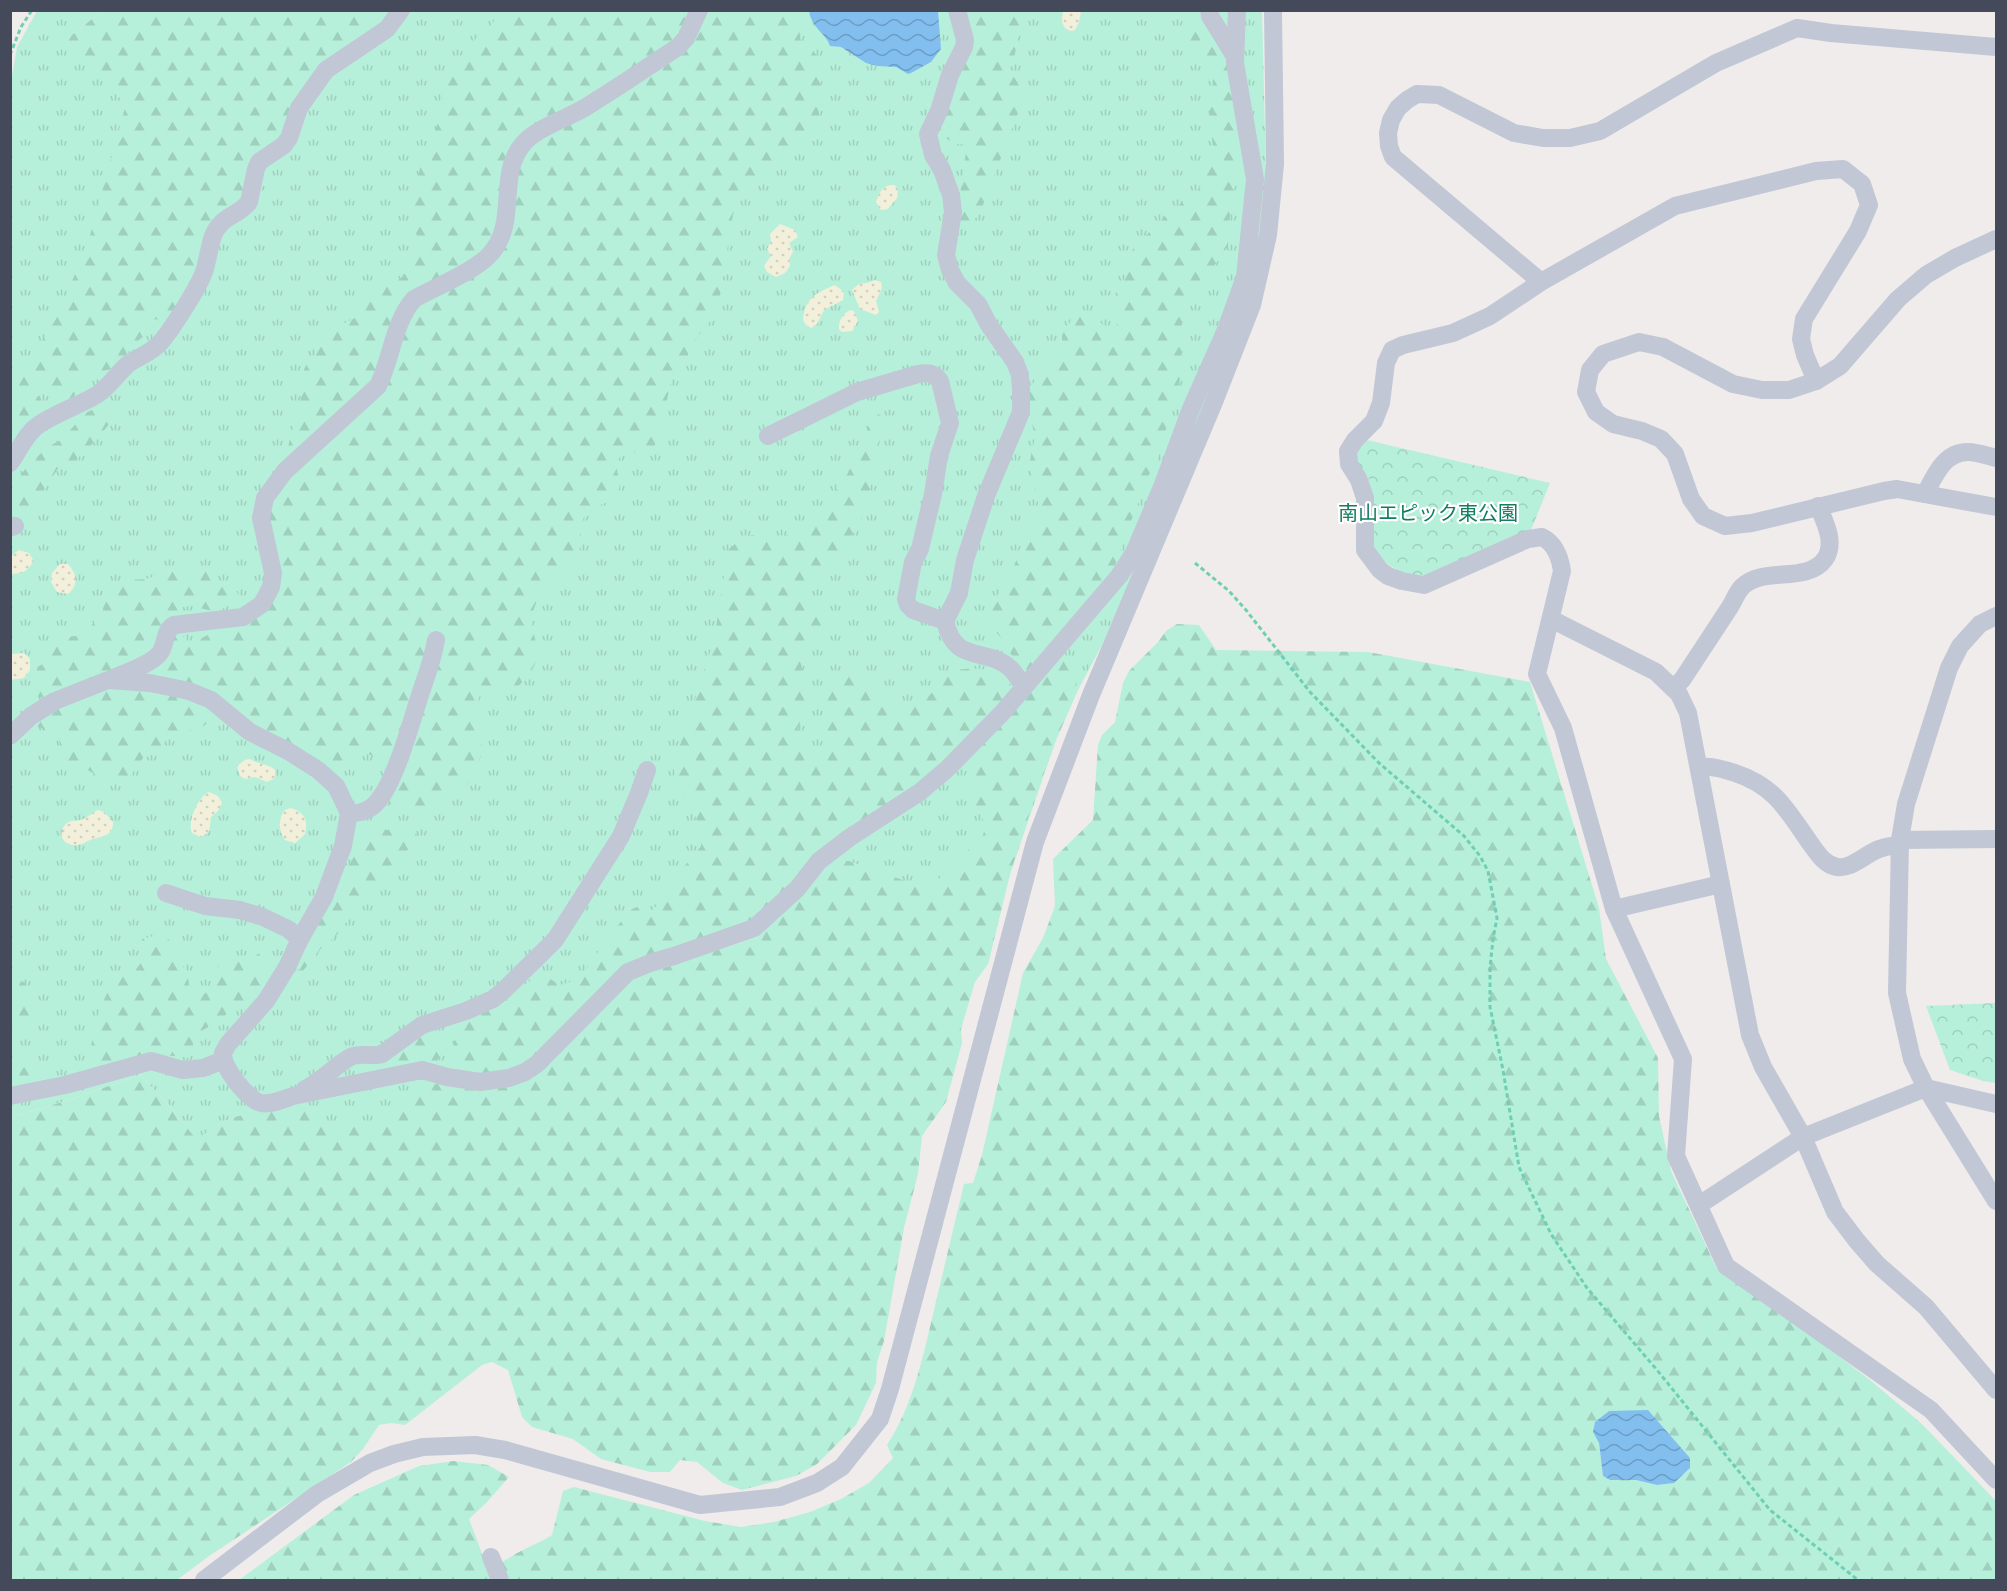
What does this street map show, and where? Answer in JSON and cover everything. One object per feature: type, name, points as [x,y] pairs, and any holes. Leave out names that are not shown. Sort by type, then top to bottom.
[{"type":"street","points":[[10,463],[37,426],[100,393],[128,365],[160,343],[195,291],[203,274],[213,236],[220,225],[249,202],[259,162],[284,145],[289,138],[299,108],[326,70],[387,29],[401,10]]},
{"type":"street","points":[[10,736],[31,716],[55,701],[108,680],[156,657],[164,645],[166,632],[174,625],[243,617],[262,604],[271,587],[273,573],[261,518],[264,498],[285,471],[378,386],[384,374],[401,318],[414,299],[483,262],[493,251],[503,231],[512,160],[524,141],[585,108],[678,47],[686,38],[699,10]]},
{"type":"street","points":[[957,10],[965,40],[964,47],[950,75],[939,111],[928,134],[933,155],[942,170],[951,195],[953,212],[946,255],[957,283],[978,304],[989,325],[1015,362],[1020,375],[1021,412],[986,496],[965,560],[959,593],[945,621],[953,643],[960,648],[1009,667],[1024,687]]},
{"type":"street","points":[[1209,10],[1210,16],[1234,55]]},
{"type":"street","points":[[293,1096],[422,1070],[480,1082],[509,1078],[525,1072],[537,1064],[628,972],[754,928],[797,889],[819,861],[849,838],[920,792],[947,769],[1002,713],[1119,576],[1134,553],[1162,487],[1190,411],[1225,332],[1245,277],[1255,179],[1234,55],[1237,10]]},
{"type":"street","points":[[204,1581],[317,1494],[370,1463],[394,1454],[450,1445],[476,1445],[534,1457],[700,1505],[780,1497],[817,1484],[842,1467],[880,1419],[890,1389],[1035,842],[1091,695],[1214,402],[1252,305],[1268,235],[1275,164],[1273,10]]},
{"type":"street","points":[[1541,282],[1393,157],[1388,134],[1390,120],[1407,100],[1417,94],[1439,95],[1514,134],[1543,138],[1570,138],[1600,131],[1716,63],[1797,28],[1996,47]]},
{"type":"street","points":[[1816,381],[1801,339],[1804,319],[1858,231],[1869,205],[1862,184],[1843,169],[1816,171],[1675,206],[1541,282],[1481,321],[1454,333],[1403,345],[1392,350],[1386,363],[1381,403],[1374,421],[1355,440],[1348,451],[1348,458],[1365,498],[1365,550],[1380,570],[1402,581],[1424,585],[1528,539],[1542,537],[1552,544],[1561,561],[1562,571],[1537,674],[1563,728],[1614,909],[1683,1059],[1676,1156],[1726,1266],[1931,1410],[1996,1480]]},
{"type":"street","points":[[1996,239],[1926,275],[1898,299],[1840,366],[1816,381],[1789,390],[1762,390],[1733,384],[1663,347],[1639,342],[1603,354],[1590,370],[1586,392],[1596,412],[1613,424],[1642,431],[1661,439],[1675,454],[1691,499],[1703,516],[1725,526],[1752,523],[1897,489],[1996,507]]},
{"type":"street","points":[[768,436],[857,392],[926,372],[936,376],[940,381],[950,423],[939,456],[933,494],[920,549],[913,562],[906,599],[913,610],[945,621]]},
{"type":"street","points":[[1925,494],[1938,469],[1949,457],[1967,452],[1996,458]]},
{"type":"street","points":[[1673,688],[1682,680],[1743,586],[1766,577],[1809,571],[1820,566],[1827,555],[1830,543],[1826,524],[1818,506]]},
{"type":"street","points":[[1996,616],[1980,624],[1960,646],[1949,668],[1906,804],[1900,843],[1897,993],[1912,1059],[1926,1088],[1996,1201]]},
{"type":"street","points":[[1551,619],[1656,672],[1679,694],[1688,713],[1750,1035],[1763,1067],[1803,1137],[1835,1212],[1877,1264],[1932,1314],[1996,1389]]},
{"type":"street","points":[[349,813],[357,814],[377,803],[387,785],[432,663],[436,640]]},
{"type":"street","points":[[108,680],[150,682],[189,691],[211,700],[250,732],[288,751],[318,770],[336,786],[349,813],[343,846],[324,897],[300,939],[287,968],[266,1001],[223,1052],[224,1060],[244,1092],[261,1103],[275,1103],[293,1096],[318,1083],[354,1056],[382,1054],[422,1025],[466,1011],[492,999],[503,991],[555,939],[580,897],[598,875],[621,836],[647,770]]},
{"type":"street","points":[[1699,767],[1715,766],[1752,778],[1764,786],[1784,806],[1818,854],[1828,864],[1838,867],[1847,866],[1888,844],[1922,839],[1991,841],[1996,839]]},
{"type":"street","points":[[1614,909],[1721,884]]},
{"type":"street","points":[[166,893],[205,906],[240,910],[263,916],[288,929],[300,939]]},
{"type":"street","points":[[10,1096],[65,1085],[151,1061],[183,1071],[203,1068],[224,1060]]},
{"type":"street","points":[[1699,1205],[1803,1137],[1926,1088],[1996,1104]]},
{"type":"street","points":[[491,1557],[500,1581]]},
{"type":"path","points":[[10,55],[21,27],[32,10]]},
{"type":"path","points":[[1195,563],[1229,591],[1317,700],[1379,763],[1464,836],[1480,856],[1488,871],[1497,918],[1490,968],[1490,1007],[1519,1167],[1551,1233],[1587,1288],[1657,1370],[1770,1510],[1858,1581]]},
{"type":"green space","points":[[499,10],[695,11],[676,44],[528,134],[500,230],[490,249],[415,294],[376,382],[288,457],[287,451],[294,423],[301,411],[300,386],[303,372],[307,363],[317,352],[323,336],[355,318],[372,288],[384,281],[401,278],[416,261],[421,247],[408,211],[423,158],[438,123],[448,81],[473,42],[481,33],[490,29]]},
{"type":"green space","points":[[37,11],[102,11],[72,35],[165,11],[1262,11],[1266,172],[1261,231],[1249,292],[1191,440],[1102,645],[1077,692],[1056,740],[1010,874],[988,964],[786,907],[756,938],[680,961],[459,1132],[231,1118],[196,1140],[168,1104],[140,1075],[11,1117],[10,87],[17,47]]},
{"type":"green space","points":[[102,11],[397,11],[344,53],[289,124],[246,199],[227,212],[202,274],[167,322],[160,322],[156,319],[148,322],[146,335],[114,368],[90,375],[72,399],[62,405],[53,402],[42,388],[36,392],[43,403],[45,412],[11,456],[10,393],[56,319],[88,243],[126,104],[66,45],[72,35]]},
{"type":"green space","points":[[701,11],[798,11],[800,39],[825,63],[826,70],[816,95],[820,120],[817,136],[782,150],[743,197],[733,214],[719,302],[713,318],[697,337],[683,365],[671,381],[659,439],[649,453],[643,456],[624,451],[617,465],[620,484],[617,494],[610,501],[595,507],[584,517],[577,558],[573,565],[544,592],[535,606],[532,621],[537,653],[535,664],[530,672],[515,690],[490,689],[479,697],[481,750],[478,765],[467,786],[458,788],[451,796],[424,807],[414,810],[401,808],[389,803],[393,756],[383,761],[358,749],[331,770],[251,725],[219,699],[126,677],[174,632],[180,633],[190,644],[266,605],[266,502],[372,398],[408,310],[484,263],[515,159],[526,145],[680,51]]},
{"type":"green space","points":[[960,11],[1032,11],[1021,19],[1014,59],[1009,72],[1020,89],[1019,110],[980,213],[973,221],[964,222],[960,220],[958,210],[966,152],[964,144],[957,144],[943,137],[941,112],[954,73]]},
{"type":"green space","points":[[1192,11],[1205,11],[1229,54],[1241,149],[1230,215],[1228,246],[1189,302],[1182,323],[1179,396],[1171,410],[1157,462],[1147,478],[1111,576],[1031,671],[1017,663],[1003,640],[987,622],[987,609],[999,593],[1007,587],[1020,549],[1029,530],[1037,522],[1040,511],[1029,465],[1035,437],[1028,406],[1031,387],[1062,348],[1062,335],[1075,314],[1090,315],[1108,330],[1115,329],[1120,318],[1115,303],[1116,291],[1127,275],[1127,257],[1170,212],[1196,193],[1205,179],[1213,147],[1209,112],[1215,74],[1205,58],[1191,49],[1187,40]]},
{"type":"green space","points":[[104,403],[110,406],[110,423],[75,461],[61,464],[31,509],[21,510],[15,505],[21,474],[47,447],[61,440],[86,413]]},
{"type":"green space","points":[[879,414],[884,419],[883,428],[864,513],[853,534],[840,549],[801,585],[806,598],[823,614],[827,627],[801,662],[807,696],[798,729],[820,771],[826,769],[824,728],[829,695],[836,684],[852,675],[870,682],[894,702],[909,709],[927,698],[947,675],[962,669],[988,670],[1004,675],[1010,679],[1011,690],[942,765],[851,832],[841,826],[824,835],[815,858],[754,922],[651,957],[528,1066],[481,1079],[462,1071],[456,1064],[453,1052],[456,1028],[459,1024],[469,1022],[483,1011],[501,1005],[509,996],[537,976],[547,977],[560,985],[574,981],[586,969],[632,909],[637,907],[652,910],[664,899],[676,875],[701,846],[702,835],[693,810],[680,791],[673,767],[714,640],[728,550],[743,537],[752,535],[784,537],[823,509],[848,473],[873,416]]},
{"type":"green space","name":"南山エピック東公園","points":[[1367,440],[1550,483],[1531,530],[1427,575],[1410,574],[1389,565],[1372,548],[1372,495],[1368,477],[1354,461],[1355,450]]},
{"type":"green space","points":[[176,570],[207,571],[223,585],[232,586],[239,595],[238,601],[216,612],[192,606],[183,607],[175,612],[157,650],[50,698],[40,697],[33,693],[29,687],[38,667],[45,662],[57,643],[88,629],[102,614],[104,604],[112,590],[132,579],[149,578]]},
{"type":"green space","points":[[1177,624],[1199,625],[1216,650],[1368,652],[1530,682],[1599,908],[1606,959],[1658,1058],[1659,1116],[1671,1171],[1717,1269],[1798,1325],[1870,1380],[1922,1424],[1996,1501],[1996,1580],[506,1580],[499,1563],[552,1535],[563,1491],[574,1487],[705,1521],[741,1527],[774,1522],[810,1512],[841,1499],[869,1483],[893,1458],[887,1445],[904,1414],[916,1380],[964,1184],[973,1183],[982,1155],[1023,973],[1043,938],[1055,906],[1053,859],[1093,820],[1098,745],[1102,735],[1115,722],[1123,683],[1129,671],[1166,631]],"holes":[[[1609,1411],[1622,1411],[1690,1468],[1673,1483],[1657,1485],[1636,1480],[1610,1480],[1603,1476],[1599,1443]]]},
{"type":"green space","points":[[1068,655],[1075,662],[1077,692],[1056,740],[1033,803],[1010,874],[988,964],[975,982],[961,1029],[962,1043],[946,1102],[922,1136],[918,1174],[904,1228],[884,1341],[877,1362],[876,1383],[856,1425],[817,1464],[796,1476],[742,1490],[723,1483],[697,1462],[680,1460],[670,1472],[650,1472],[601,1459],[573,1439],[532,1427],[522,1417],[508,1370],[492,1362],[482,1365],[405,1425],[391,1423],[379,1425],[351,1462],[209,1556],[177,1580],[11,1580],[11,1117],[140,1075],[168,1104],[196,1139],[231,1118],[252,1113],[258,1109],[292,1106],[306,1108],[331,1124],[389,1123],[410,1096],[432,1085],[460,1082],[516,1083],[631,979],[680,961],[756,938],[826,864],[836,859],[917,885],[932,886],[983,835],[986,825],[972,797],[968,779],[968,770],[976,751],[1058,659]]},
{"type":"green space","points":[[113,687],[146,687],[213,708],[210,721],[201,728],[171,734],[155,754],[143,758],[131,775],[121,782],[108,782],[86,769],[74,771],[65,766],[58,737],[37,726],[36,718]]},
{"type":"green space","points":[[409,825],[418,836],[414,843],[394,861],[385,882],[373,895],[364,894],[356,897],[351,903],[346,922],[336,936],[323,946],[302,972],[297,968],[306,938],[342,885],[356,846],[364,835]]},
{"type":"green space","points":[[161,934],[172,942],[180,964],[187,970],[189,985],[196,998],[215,988],[222,958],[233,956],[242,963],[260,953],[264,960],[266,973],[256,1004],[230,1011],[219,1021],[196,1034],[193,1052],[188,1058],[155,1057],[100,1069],[91,1065],[96,1020],[114,979],[135,971],[142,961],[140,945],[142,939]]},
{"type":"green space","points":[[14,981],[24,982],[31,991],[36,1013],[23,1033],[11,1040],[11,985]]},
{"type":"green space","points":[[1996,1003],[1996,1083],[1950,1070],[1926,1006]]},
{"type":"green space","points":[[421,1032],[438,1032],[442,1038],[440,1056],[435,1065],[394,1066],[393,1056]]},
{"type":"green space","points":[[37,1065],[45,1072],[46,1076],[42,1081],[11,1088],[11,1070]]},
{"type":"green space","points":[[453,1461],[488,1465],[509,1477],[469,1519],[492,1580],[239,1580],[354,1495],[419,1466]]},
{"type":"sand","points":[[1063,11],[1081,11],[1075,30],[1071,31],[1063,25]]},
{"type":"sand","points":[[894,185],[898,189],[897,198],[888,209],[881,210],[876,202],[880,192],[887,186]]},
{"type":"sand","points":[[780,224],[795,230],[798,237],[789,243],[793,252],[789,259],[790,266],[785,273],[776,277],[767,272],[764,266],[771,256],[767,249],[771,242],[770,234]]},
{"type":"sand","points":[[875,280],[881,282],[882,288],[876,301],[879,312],[876,315],[860,309],[852,290],[859,284]]},
{"type":"sand","points":[[835,285],[844,292],[843,300],[824,310],[817,324],[811,328],[806,325],[803,320],[809,301]]},
{"type":"sand","points":[[850,310],[854,311],[858,321],[852,331],[842,332],[839,329],[840,321]]},
{"type":"sand","points":[[19,550],[29,553],[33,560],[25,571],[11,574],[11,556]]},
{"type":"sand","points":[[60,564],[68,564],[75,575],[74,586],[68,594],[57,592],[51,582],[52,573]]},
{"type":"sand","points":[[24,653],[30,659],[30,670],[24,678],[11,680],[11,654]]},
{"type":"sand","points":[[250,759],[275,770],[275,778],[267,782],[255,777],[246,779],[240,776],[237,766]]},
{"type":"sand","points":[[209,792],[218,796],[222,803],[211,817],[209,832],[201,837],[192,833],[192,816],[197,804]]},
{"type":"sand","points":[[291,808],[300,812],[306,825],[305,834],[295,843],[285,840],[280,828],[283,813]]},
{"type":"sand","points":[[98,810],[104,812],[113,822],[109,833],[78,845],[71,845],[62,838],[62,831],[67,823],[81,820]]},
{"type":"water","points":[[809,11],[938,11],[941,49],[931,62],[908,74],[896,67],[866,63],[841,47],[830,46],[813,22]]},
{"type":"water","points":[[1648,1410],[1690,1458],[1690,1468],[1674,1483],[1657,1485],[1636,1480],[1610,1480],[1603,1476],[1599,1443],[1593,1432],[1595,1422],[1609,1411]]}]
